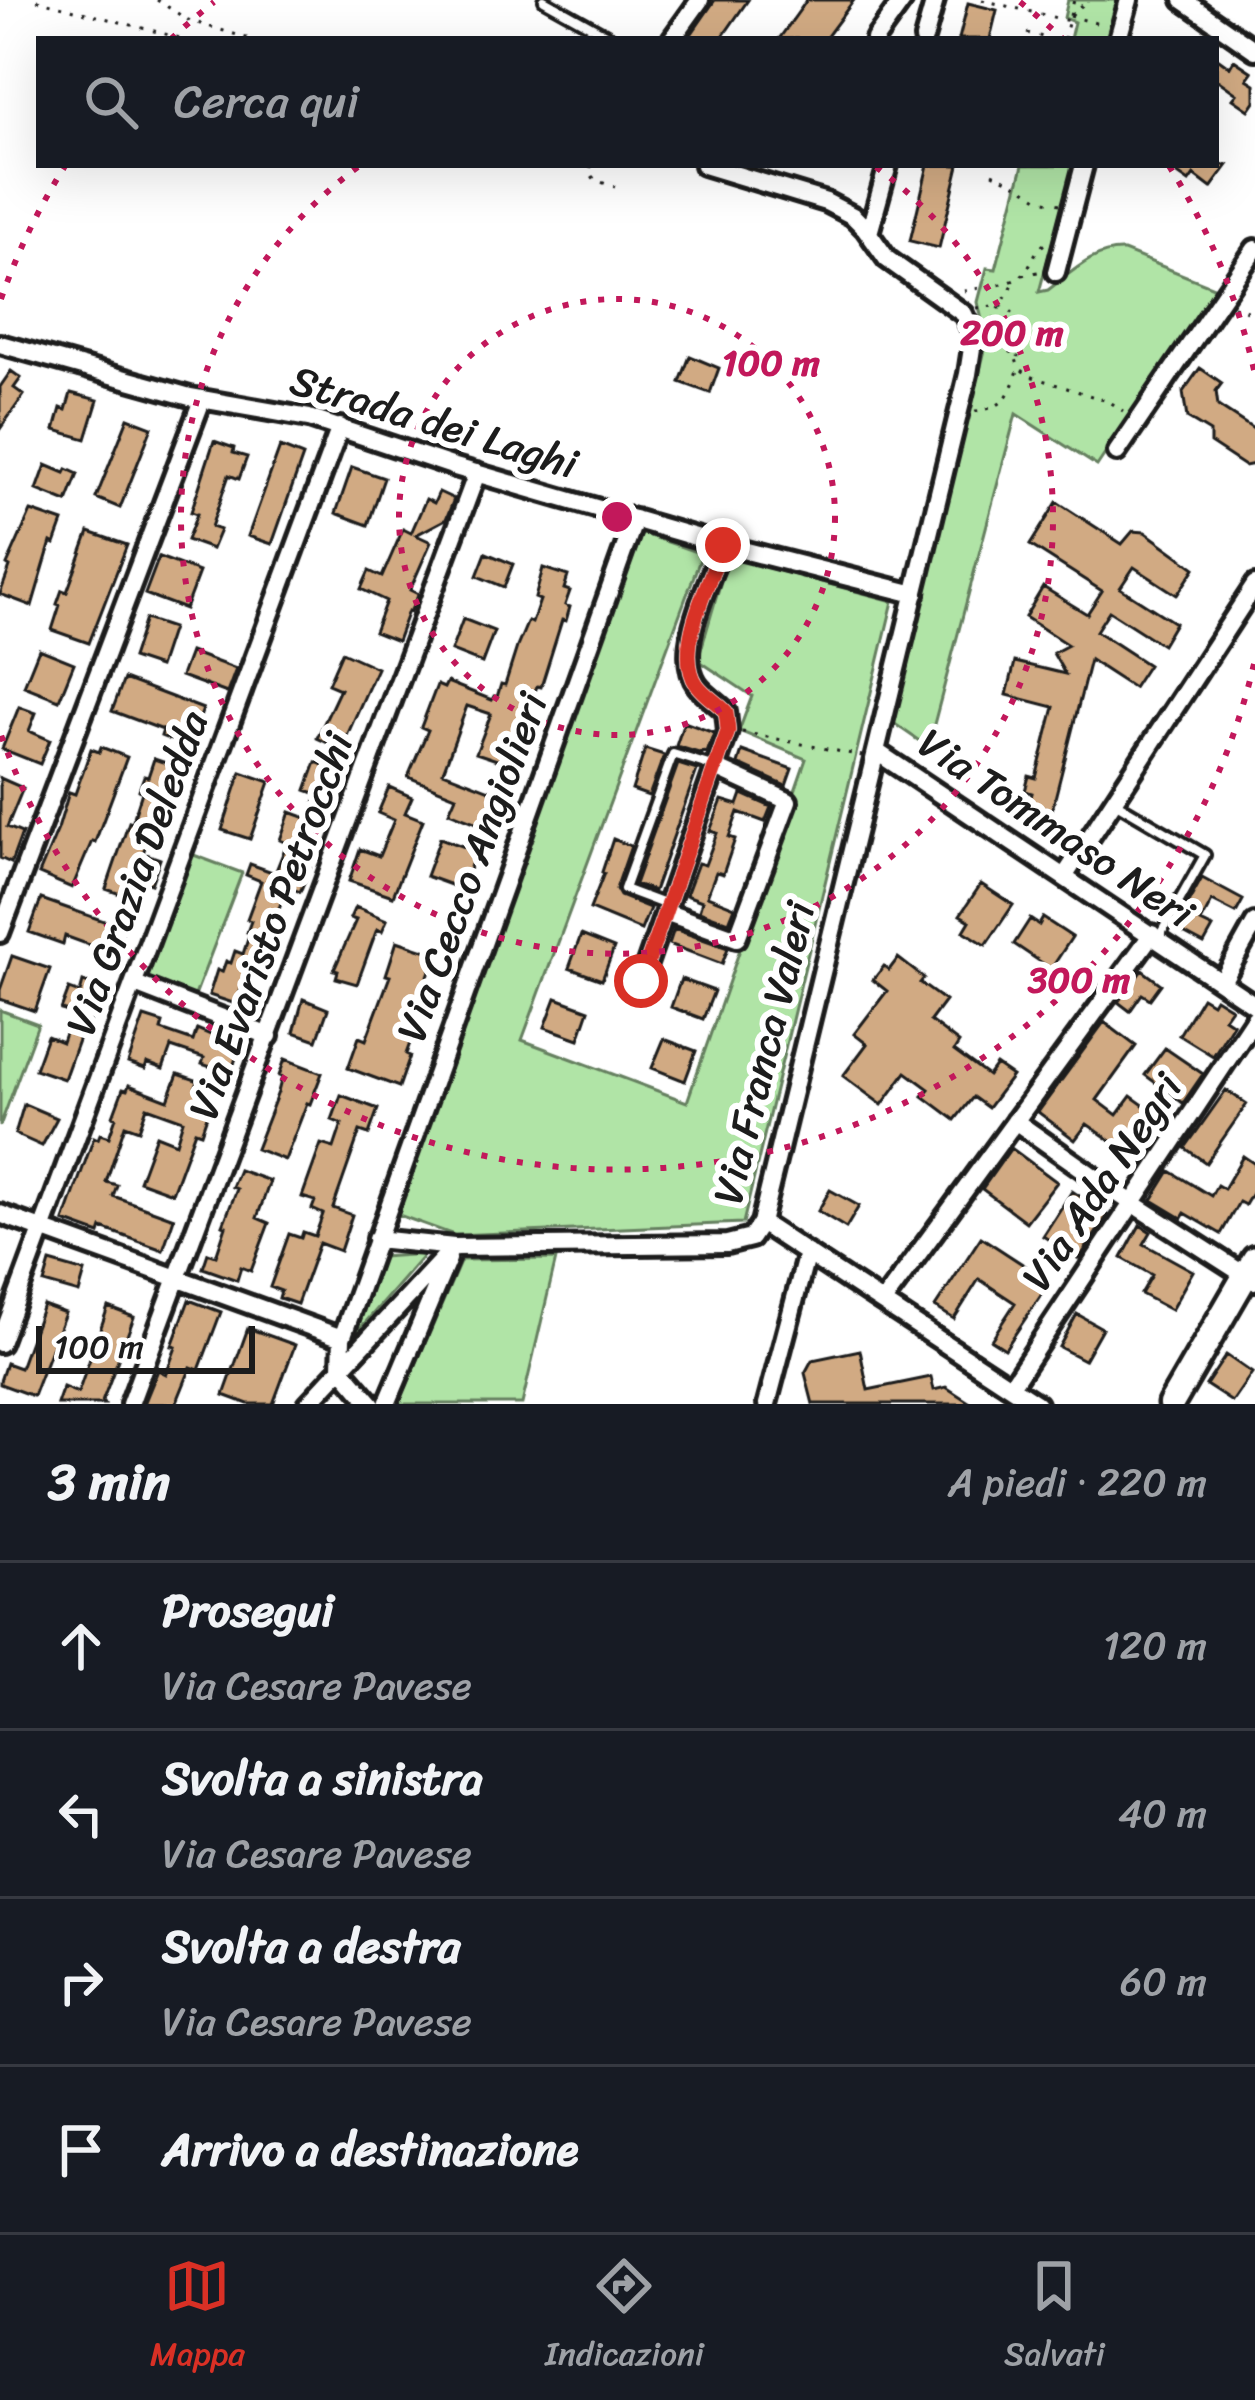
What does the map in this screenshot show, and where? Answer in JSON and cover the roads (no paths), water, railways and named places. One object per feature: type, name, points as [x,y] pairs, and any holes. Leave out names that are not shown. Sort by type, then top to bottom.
[{"type":"main road","points":[[1171,1404],[1252,1272]]},
{"type":"street","points":[[674,36],[700,0]]},
{"type":"street","points":[[877,36],[903,0]]},
{"type":"street","points":[[925,36],[935,0]]},
{"type":"street","points":[[1120,35],[1129,0]]},
{"type":"street","points":[[1183,0],[1255,50]]},
{"type":"street","points":[[715,168],[840,208],[869,233]]},
{"type":"street","points":[[771,184],[782,168]]},
{"type":"street","points":[[869,233],[887,168]]},
{"type":"street","points":[[1056,272],[1083,168]]},
{"type":"street","name":"Via Franca Valeri","points":[[376,1239],[454,1247],[727,1244],[751,1238],[761,1223],[974,341],[962,300],[887,259],[869,233]]},
{"type":"street","points":[[1117,452],[1255,249]]},
{"type":"street","name":"Strada dei Laghi","points":[[0,344],[202,400],[292,413],[723,545],[915,594]]},
{"type":"street","points":[[0,933],[202,400]]},
{"type":"street","name":"Via Grazia Deledda","points":[[0,1343],[340,428]]},
{"type":"street","name":"Via Evaristo Petrocchi","points":[[130,1404],[477,473]]},
{"type":"street","name":"Via Cecco Angiolieri","points":[[341,1368],[341,1338],[635,519]]},
{"type":"street","points":[[641,981],[728,731],[726,712],[698,686],[688,661],[694,624],[723,545]]},
{"type":"street","points":[[1064,877],[1255,585]]},
{"type":"street","name":"Via Tommaso Neri","points":[[876,755],[1255,1005]]},
{"type":"street","points":[[667,909],[737,938],[788,801],[716,768]]},
{"type":"street","points":[[1222,982],[1255,923]]},
{"type":"street","points":[[883,1302],[1155,936]]},
{"type":"street","points":[[135,984],[269,1036]]},
{"type":"street","name":"Via Ada Negri","points":[[1011,1386],[1255,1018]]},
{"type":"street","points":[[1015,1121],[1131,1202],[1252,1272]]},
{"type":"street","points":[[0,1214],[341,1338]]},
{"type":"street","points":[[761,1223],[1036,1404]]},
{"type":"street","points":[[727,1244],[799,1249]]},
{"type":"street","points":[[308,1404],[454,1247]]},
{"type":"street","points":[[387,1404],[454,1247]]},
{"type":"street","points":[[767,1404],[799,1249]]},
{"type":"street","points":[[341,1368],[372,1404]]},
{"type":"lane","points":[[544,0],[609,36]]},
{"type":"lane","points":[[667,909],[624,890],[673,754],[716,768]]},
{"type":"lane","points":[[1113,801],[1205,855],[1155,936]]}]
